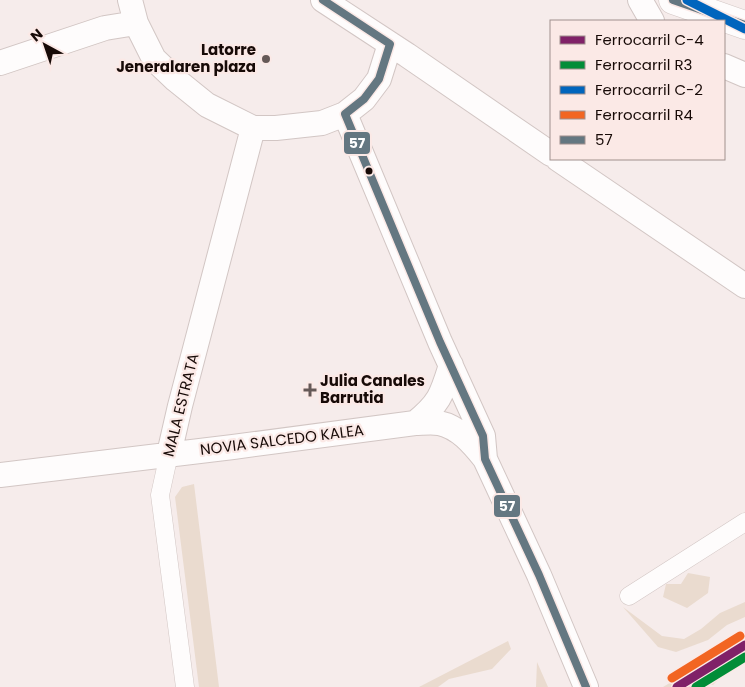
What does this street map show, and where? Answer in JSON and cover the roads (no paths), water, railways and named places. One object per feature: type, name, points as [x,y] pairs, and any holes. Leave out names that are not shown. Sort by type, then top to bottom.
[{"type":"street","points":[[130,0],[136,23],[154,59],[207,105],[253,128],[276,128],[322,123],[345,114],[364,99],[379,79],[390,44]]},
{"type":"street","points":[[323,0],[550,153]]},
{"type":"street","points":[[640,0],[651,20]]},
{"type":"street","points":[[679,1],[745,25]]},
{"type":"street","points":[[0,63],[105,28],[136,23]]},
{"type":"street","points":[[725,66],[745,76]]},
{"type":"street","points":[[345,114],[440,342],[483,436],[485,459],[539,575],[586,687]]},
{"type":"street","name":"MALA ESTRATA","points":[[185,687],[160,495],[182,397],[253,128]]},
{"type":"street","points":[[559,160],[745,286]]},
{"type":"street","points":[[415,423],[430,411],[442,393],[451,364]]},
{"type":"street","name":"NOVIA SALCEDO KALEA","points":[[0,474],[415,423],[438,423],[454,428],[485,459]]},
{"type":"street","points":[[629,596],[745,522]]},
{"type":"rail line","name":"C-2","points":[[687,0],[745,29]]},
{"type":"rail line","name":"R4","points":[[672,678],[740,636]]},
{"type":"rail line","name":"C-4","points":[[677,687],[745,645]]},
{"type":"rail line","name":"R3","points":[[696,687],[745,657]]},
{"type":"place","name":"Latorre Jeneralaren plaza","points":[[266,59]]},
{"type":"place","name":"Julia Canales Barrutia","points":[[310,390]]}]
